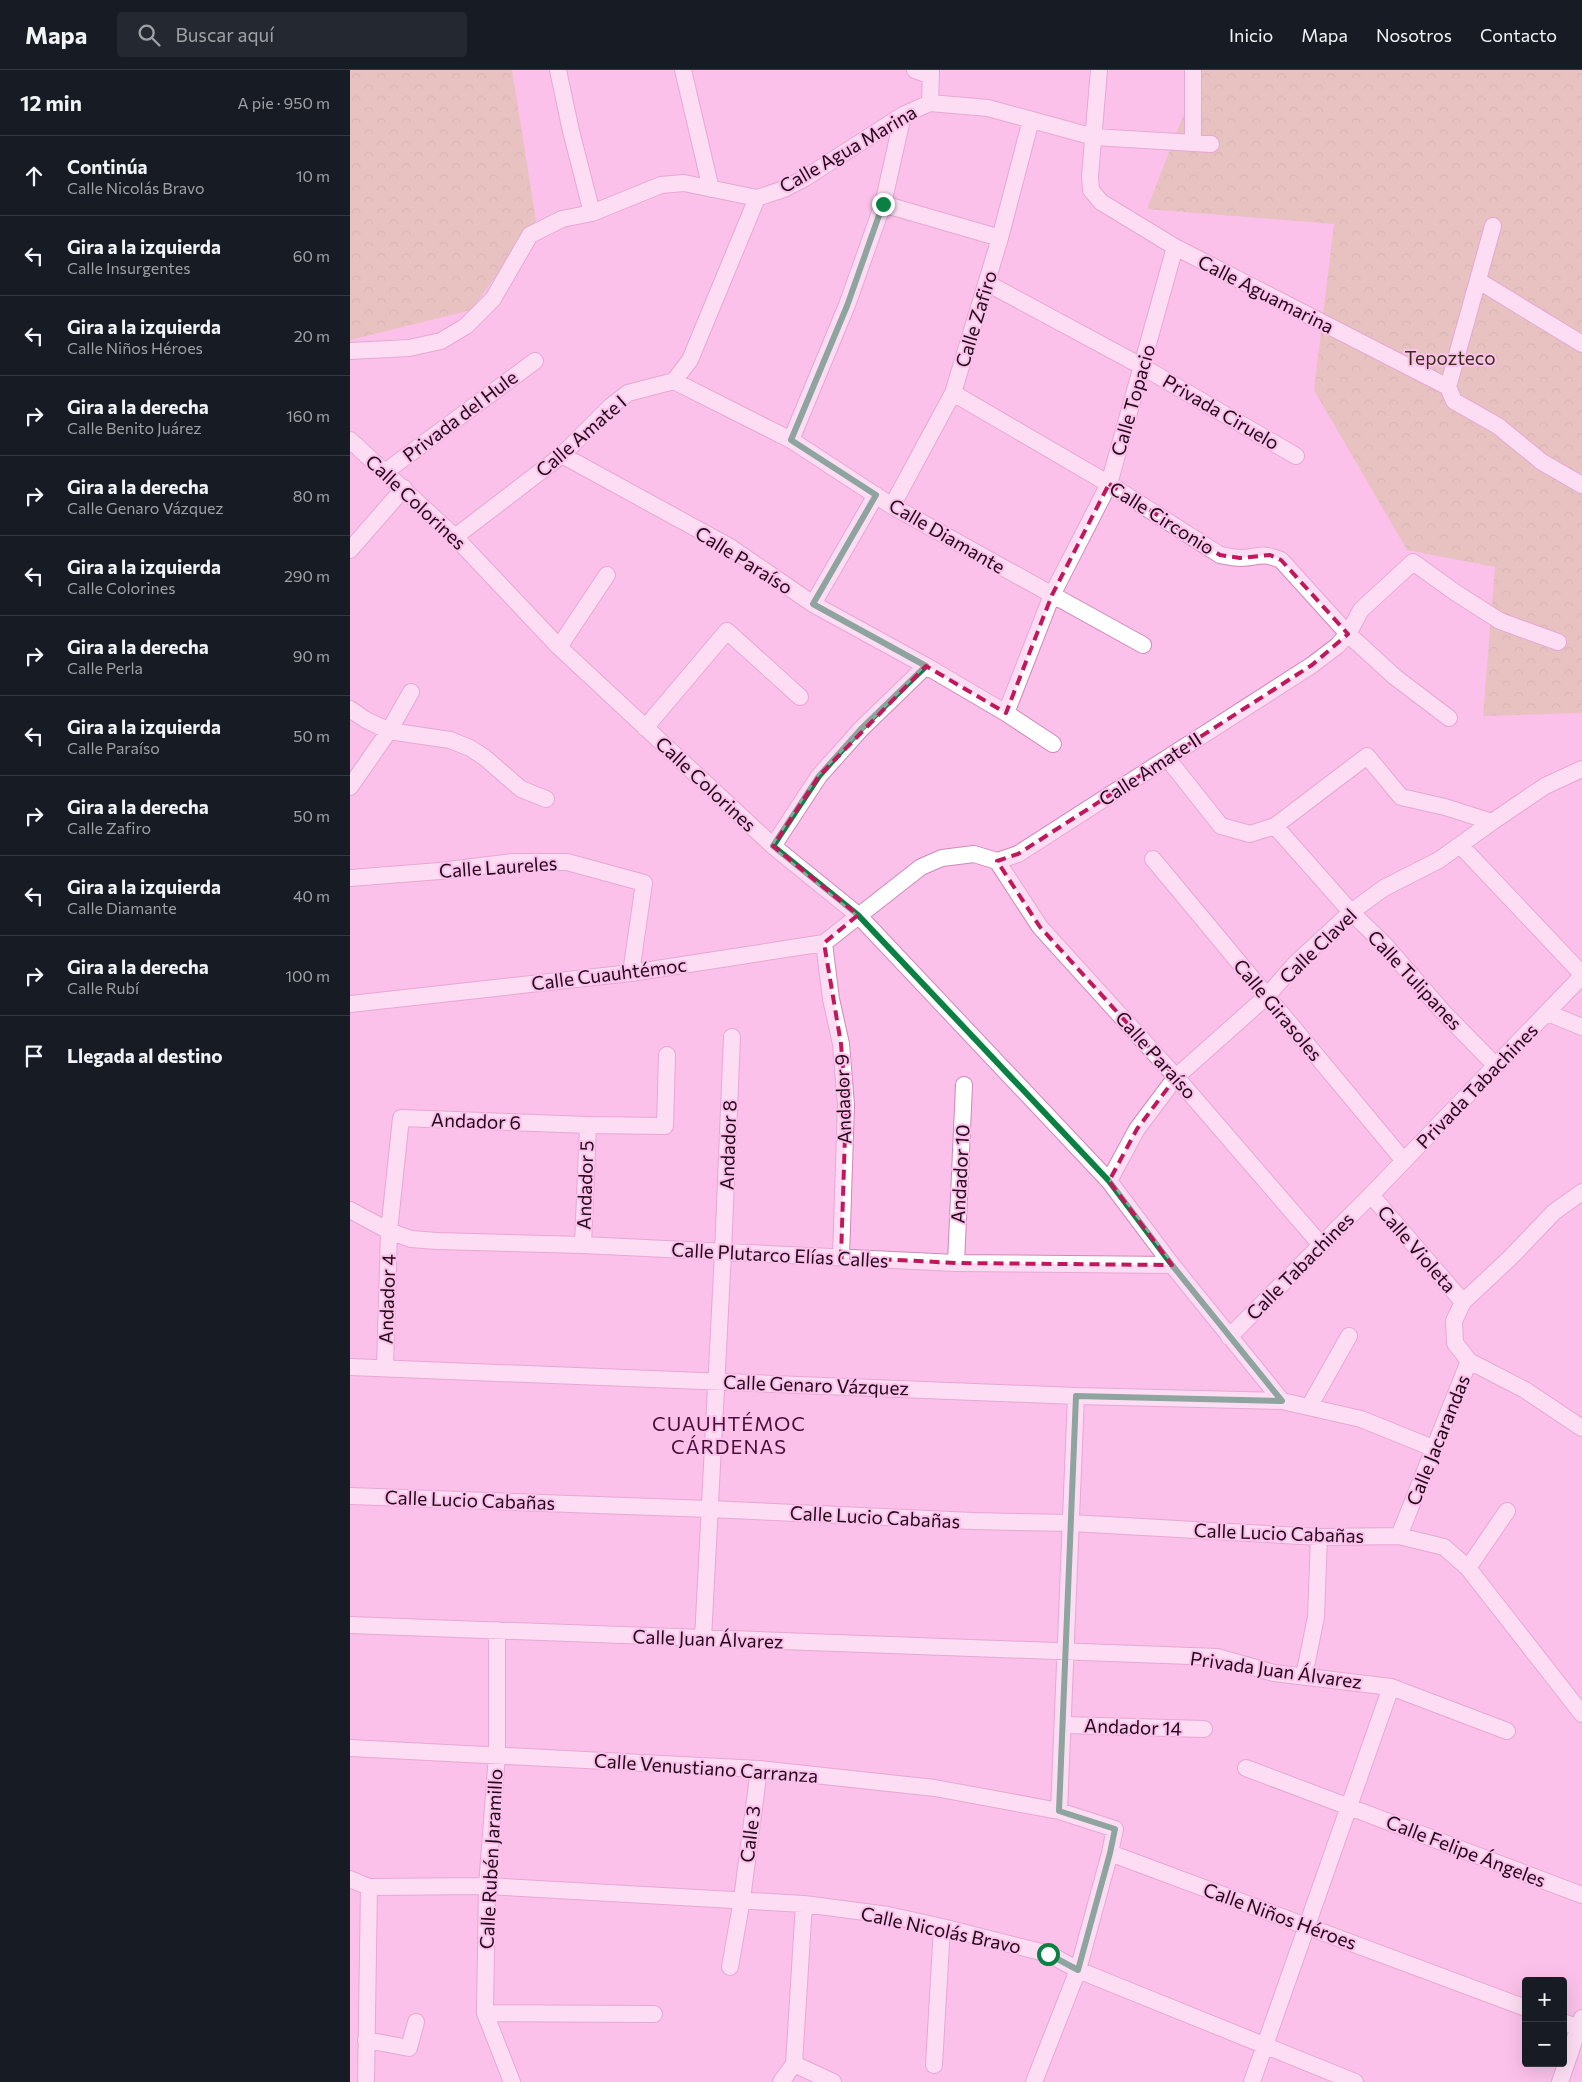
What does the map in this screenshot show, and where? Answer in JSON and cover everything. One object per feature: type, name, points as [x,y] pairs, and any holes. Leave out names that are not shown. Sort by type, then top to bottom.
[{"type":"street","points":[[558,70],[571,132],[592,213]]},
{"type":"street","points":[[683,70],[710,189]]},
{"type":"street","points":[[915,70],[931,73],[930,102],[988,108],[1094,137],[1211,144]]},
{"type":"street","points":[[1094,137],[1099,70]]},
{"type":"street","points":[[1193,70],[1193,144]]},
{"type":"street","name":"Calle Agua Marina","points":[[350,351],[409,348],[441,341],[466,326],[493,299],[530,235],[562,219],[592,213],[661,185],[684,183],[757,198],[784,189],[805,178],[903,115],[930,102]]},
{"type":"street","points":[[791,440],[847,306],[883,204],[903,115]]},
{"type":"street","name":"Calle Zafiro","points":[[892,506],[953,393],[1000,238],[1031,120]]},
{"type":"street","name":"Calle Aguamarina","points":[[1094,137],[1090,176],[1091,190],[1101,202],[1175,247],[1448,388]]},
{"type":"street","points":[[674,381],[690,360],[757,198]]},
{"type":"street","points":[[883,204],[1000,238]]},
{"type":"street","points":[[1493,226],[1448,388],[1454,401],[1498,426],[1542,462],[1582,486]]},
{"type":"street","name":"Calle Topacio","points":[[1006,713],[1052,595],[1109,484],[1175,247]]},
{"type":"street","points":[[1478,280],[1582,344]]},
{"type":"street","name":"Privada Ciruelo","points":[[987,283],[1143,366],[1296,456]]},
{"type":"street","name":"Privada del Hule","points":[[385,472],[535,360]]},
{"type":"street","name":"Calle Diamante","points":[[674,381],[791,440],[892,506],[1143,646]]},
{"type":"street","name":"Calle Amate I","points":[[455,536],[562,455],[612,406],[628,394],[674,381]]},
{"type":"street","name":"Calle Circonio","points":[[953,393],[1109,484],[1220,555],[1240,558],[1270,555],[1281,560],[1348,634],[1395,677],[1449,718]]},
{"type":"street","name":"Calle Colorines","points":[[350,440],[455,536],[559,648],[773,846],[858,915],[1109,1181],[1172,1265],[1282,1401]]},
{"type":"street","name":"Calle Paraíso","points":[[562,455],[730,547],[813,604],[926,666],[1054,744]]},
{"type":"street","points":[[350,550],[404,488]]},
{"type":"street","points":[[813,604],[876,495]]},
{"type":"street","name":"Calle Amate II","points":[[997,861],[1018,854],[1312,665],[1337,646],[1348,634],[1362,610],[1412,562],[1456,593],[1500,620],[1558,642]]},
{"type":"street","points":[[559,648],[607,575]]},
{"type":"street","points":[[645,728],[728,631],[800,697]]},
{"type":"street","points":[[773,846],[819,776],[861,729],[926,666]]},
{"type":"street","points":[[350,787],[389,731],[411,692]]},
{"type":"street","points":[[350,709],[366,720],[389,731],[450,740],[470,748],[484,757],[521,789],[546,798]]},
{"type":"street","points":[[1167,758],[1221,826],[1250,834],[1275,826],[1367,756],[1401,797],[1445,807],[1492,822]]},
{"type":"street","name":"Calle Clavel","points":[[1109,1181],[1137,1129],[1176,1077],[1266,996],[1296,963],[1351,912],[1384,888],[1439,860],[1461,846],[1492,822],[1545,786],[1581,769]]},
{"type":"street","name":"Calle Tulipanes","points":[[1275,826],[1351,912],[1385,945],[1444,1013],[1496,1066]]},
{"type":"street","points":[[1461,846],[1582,975]]},
{"type":"street","points":[[824,943],[921,867],[942,858],[974,854],[997,861]]},
{"type":"street","name":"Calle Girasoles","points":[[1152,859],[1404,1161]]},
{"type":"street","name":"Calle Paraíso","points":[[997,861],[1040,927],[1176,1077],[1321,1245]]},
{"type":"street","name":"Calle Laureles","points":[[350,878],[440,871],[513,862],[567,862],[644,883],[631,972]]},
{"type":"street","name":"Calle Cuauhtémoc","points":[[350,1004],[631,972],[824,943]]},
{"type":"street","name":"Andador 9","points":[[824,943],[831,999],[842,1044],[846,1105],[842,1257]]},
{"type":"street","name":"Privada Tabachines","points":[[1371,1195],[1548,1013],[1582,975]]},
{"type":"street","points":[[1548,1013],[1582,1027]]},
{"type":"street","name":"Andador 8","points":[[703,1639],[732,1037]]},
{"type":"street","name":"Andador 6","points":[[389,1231],[401,1118],[665,1126],[667,1055]]},
{"type":"street","name":"Andador 10","points":[[956,1264],[964,1085]]},
{"type":"street","name":"Andador 5","points":[[583,1245],[588,1125]]},
{"type":"street","name":"Calle Jacarandas","points":[[1399,1536],[1469,1361],[1455,1343],[1454,1321],[1463,1302],[1511,1258],[1554,1212],[1582,1192]]},
{"type":"street","name":"Calle Tabachines","points":[[1229,1337],[1371,1195]]},
{"type":"street","name":"Calle Violeta","points":[[1371,1195],[1463,1302]]},
{"type":"street","name":"Calle Plutarco Elías Calles","points":[[350,1210],[389,1231],[411,1238],[437,1241],[583,1245],[956,1264],[1172,1265]]},
{"type":"street","name":"Andador 4","points":[[385,1368],[389,1231]]},
{"type":"street","points":[[1309,1407],[1349,1336]]},
{"type":"street","points":[[1469,1361],[1525,1390],[1582,1428]]},
{"type":"street","name":"Calle Genaro Vázquez","points":[[350,1367],[1076,1396],[1282,1401]]},
{"type":"street","points":[[1034,2082],[1078,1970],[1115,1829],[1059,1811],[1076,1396]]},
{"type":"street","points":[[1282,1401],[1362,1419],[1433,1448]]},
{"type":"street","name":"Calle Lucio Cabañas","points":[[350,1496],[973,1521],[1071,1523],[1320,1537],[1399,1536],[1444,1547],[1468,1568],[1582,1714]]},
{"type":"street","points":[[1468,1568],[1507,1511]]},
{"type":"street","points":[[1304,1676],[1316,1617],[1320,1537]]},
{"type":"street","name":"Calle Juan Álvarez","points":[[350,1625],[1066,1652]]},
{"type":"street","name":"Calle Rubén Jaramillo","points":[[497,1630],[497,1755],[487,1886],[485,2013],[512,2082]]},
{"type":"street","name":"Privada Juan Álvarez","points":[[1066,1652],[1217,1657],[1274,1673],[1392,1687],[1507,1731]]},
{"type":"street","points":[[1252,2082],[1392,1687]]},
{"type":"street","name":"Andador 14","points":[[1063,1725],[1204,1729]]},
{"type":"street","name":"Calle Venustiano Carranza","points":[[350,1748],[758,1769],[935,1788],[1059,1811]]},
{"type":"street","name":"Calle Felipe Ángeles","points":[[1246,1768],[1582,1896]]},
{"type":"street","name":"Calle 3","points":[[730,1967],[742,1899],[758,1769]]},
{"type":"street","name":"Calle Niños Héroes","points":[[1110,1853],[1522,2006]]},
{"type":"street","points":[[358,1884],[366,2040],[366,2082]]},
{"type":"street","name":"Calle Nicolás Bravo","points":[[358,1884],[487,1886],[742,1899],[804,1904],[888,1915],[1048,1954],[1078,1970],[1355,2082]]},
{"type":"street","points":[[781,2082],[794,2064],[804,1904]]},
{"type":"street","points":[[934,2065],[942,1927]]},
{"type":"street","points":[[485,2013],[654,2014]]},
{"type":"street","points":[[366,2040],[409,2048],[416,2022]]},
{"type":"street","points":[[1560,2082],[1576,2024]]},
{"type":"street","points":[[794,2064],[833,2082]]},
{"type":"highlighted area","points":[[1109,484],[1220,555],[1240,558],[1270,555],[1281,560],[1348,634],[1312,665],[1018,854],[997,861],[1040,927],[1176,1077],[1137,1129],[1109,1181],[1172,1265],[956,1263],[841,1257],[846,1105],[841,1044],[824,943],[858,915],[773,846],[819,776],[926,666],[1006,713],[1052,595]]},
{"type":"green space","points":[[350,70],[512,70],[536,221],[471,310],[350,340]]},
{"type":"green space","name":"Tepozteco","points":[[1201,70],[1582,70],[1582,713],[1483,716],[1495,567],[1407,550],[1314,390],[1334,224],[1147,209]]},
{"type":"district","name":"CUAUHTÉMOC CÁRDENAS","points":[[729,1436]]},
{"type":"route","points":[[883,204],[847,306],[791,440],[876,495],[813,604],[926,666],[861,729],[819,776],[773,846],[858,915],[1109,1181],[1172,1265],[1282,1401],[1076,1396],[1059,1811],[1115,1829],[1078,1970],[1048,1954]]}]
